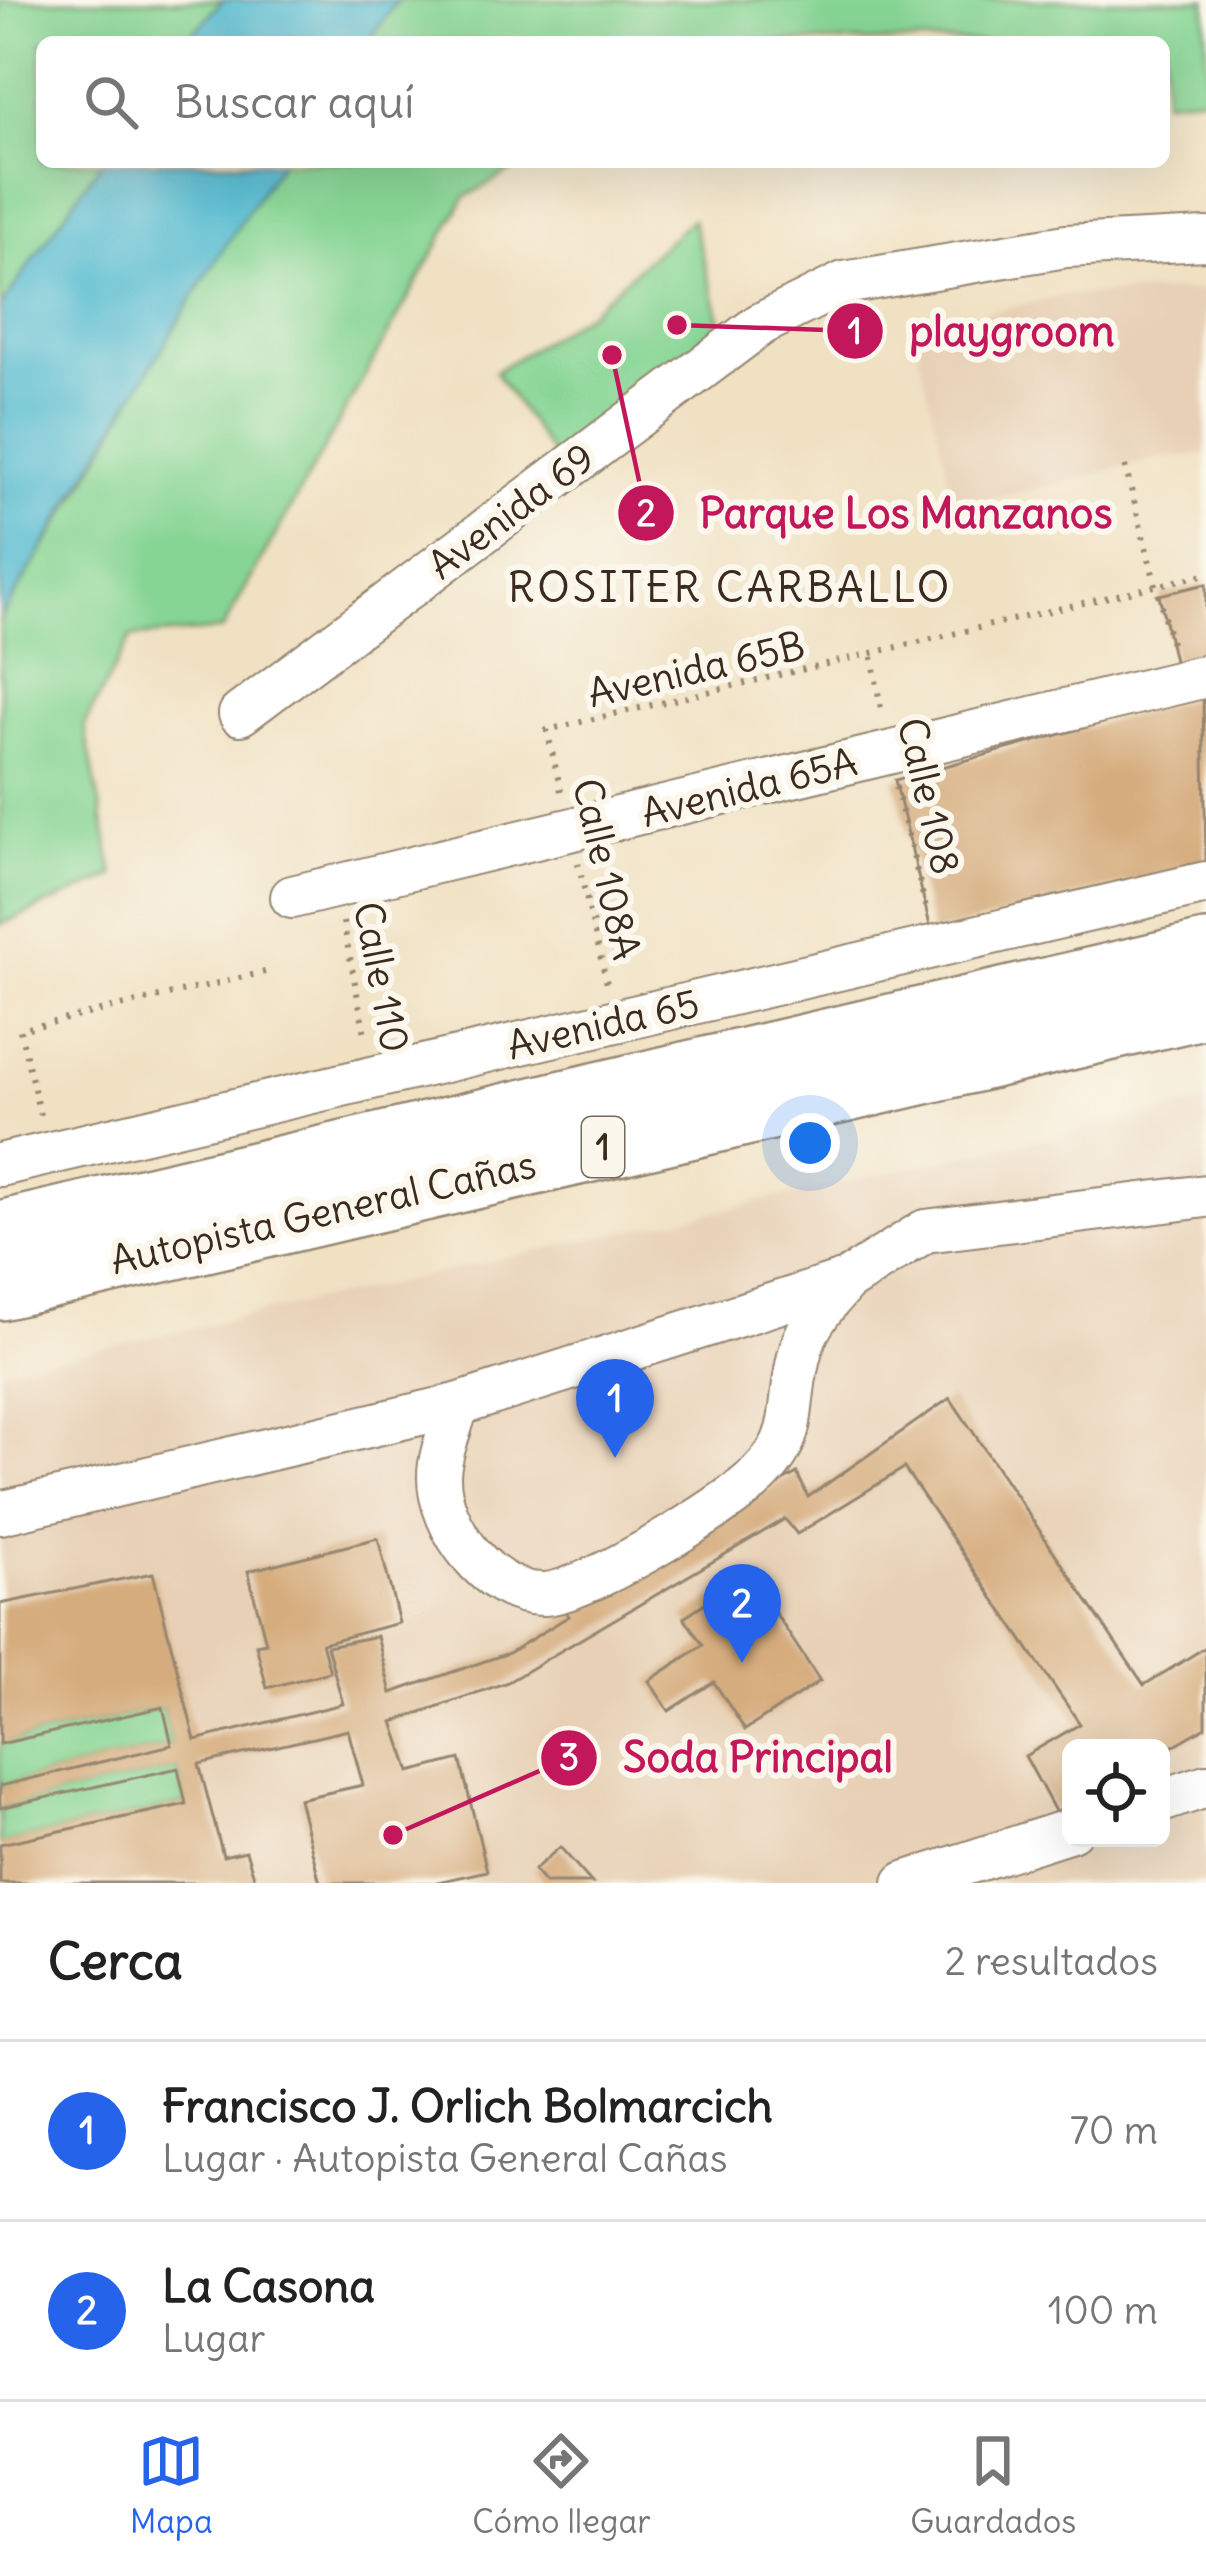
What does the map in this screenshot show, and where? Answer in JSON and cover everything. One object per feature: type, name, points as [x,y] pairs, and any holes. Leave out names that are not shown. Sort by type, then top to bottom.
[{"type":"highway","name":"Autopista General Cañas","points":[[0,1233],[1206,953]]},
{"type":"highway","name":"Autopista General Cañas","points":[[0,1288],[1206,1006]]},
{"type":"street","name":"Avenida 69","points":[[240,713],[761,325],[844,283],[1066,246],[1206,238]]},
{"type":"street","name":"Avenida 65A","points":[[292,897],[1193,679]]},
{"type":"street","name":"Avenida 65","points":[[0,1165],[1206,883]]},
{"type":"street","points":[[0,1513],[458,1405],[846,1281],[925,1231],[1206,1196]]},
{"type":"street","points":[[458,1405],[439,1475],[446,1514],[470,1555],[510,1587],[544,1594],[582,1583],[667,1538],[746,1487],[773,1460],[790,1431],[801,1348],[818,1314],[846,1281]]},
{"type":"street","points":[[1170,1798],[1206,1786]]},
{"type":"street","points":[[905,1883],[1062,1833]]},
{"type":"path","points":[[1125,466],[1158,587],[1193,679]]},
{"type":"path","name":"Avenida 65B","points":[[547,730],[872,657],[1206,574]]},
{"type":"path","name":"Calle 108","points":[[872,657],[889,753],[936,946]]},
{"type":"path","name":"Calle 108A","points":[[547,730],[616,1021]]},
{"type":"path","name":"Calle 110","points":[[336,886],[374,1078]]},
{"type":"path","points":[[50,1154],[20,1030],[269,971]]},
{"type":"shaded area","points":[[1206,290],[1206,454],[1159,458],[956,508],[913,329],[1062,296]]},
{"type":"shaded area","points":[[1206,1102],[1206,1883],[0,1883],[0,1371]]},
{"type":"green space","points":[[0,0],[223,0],[190,36],[36,36],[36,168],[97,168],[0,308]]},
{"type":"green space","points":[[398,0],[1206,0],[1206,96],[1170,99],[1170,36],[372,36]]},
{"type":"green space","points":[[277,168],[517,168],[465,197],[222,630],[131,637],[84,725],[114,876],[0,925],[0,619],[85,483],[191,293]]},
{"type":"green space","points":[[692,219],[726,340],[557,462],[495,372],[589,312]]},
{"type":"green space","points":[[163,1707],[172,1745],[0,1786],[0,1744]]},
{"type":"green space","points":[[178,1768],[186,1804],[0,1844],[0,1808]]},
{"type":"water","points":[[223,0],[398,0],[372,36],[190,36]]},
{"type":"water","points":[[97,168],[277,168],[172,331],[0,619],[0,308]]},
{"type":"building","points":[[1206,584],[1206,667],[1177,674],[1159,595]]},
{"type":"building","points":[[1203,695],[1206,863],[932,934],[895,780]]},
{"type":"building","points":[[950,1398],[1144,1685],[1206,1647],[1206,1727],[1170,1748],[1170,1739],[1062,1739],[1062,1810],[1056,1813],[1025,1756],[1080,1724],[904,1468],[797,1534],[785,1519],[508,1682],[393,1722],[410,1772],[460,1759],[487,1871],[433,1883],[320,1883],[299,1799],[363,1785],[348,1730],[199,1764],[223,1856],[246,1851],[256,1883],[0,1883],[0,1844],[186,1804],[178,1768],[0,1808],[0,1786],[172,1745],[163,1707],[0,1744],[0,1604],[153,1573],[195,1740],[343,1704],[327,1646],[377,1636],[391,1693],[509,1653],[569,1616],[562,1606],[797,1473],[808,1497]]},
{"type":"building","points":[[378,1538],[399,1623],[322,1643],[330,1672],[267,1688],[256,1645],[266,1643],[248,1571]]},
{"type":"building","points":[[735,1583],[761,1621],[775,1613],[820,1681],[745,1730],[714,1682],[669,1711],[649,1681],[703,1645],[684,1617]]},
{"type":"building","points":[[560,1847],[592,1883],[545,1883],[534,1870]]},
{"type":"place","name":"playgroom","points":[[677,325]]},
{"type":"place","name":"Parque Los Manzanos","points":[[612,355]]},
{"type":"place","name":"Francisco J. Orlich Bolmarcich","points":[[615,1458]]},
{"type":"place","name":"La Casona","points":[[742,1663]]},
{"type":"place","name":"Soda Principal","points":[[393,1835]]},
{"type":"district","name":"ROSITER CARBALLO","points":[[730,587]]}]
